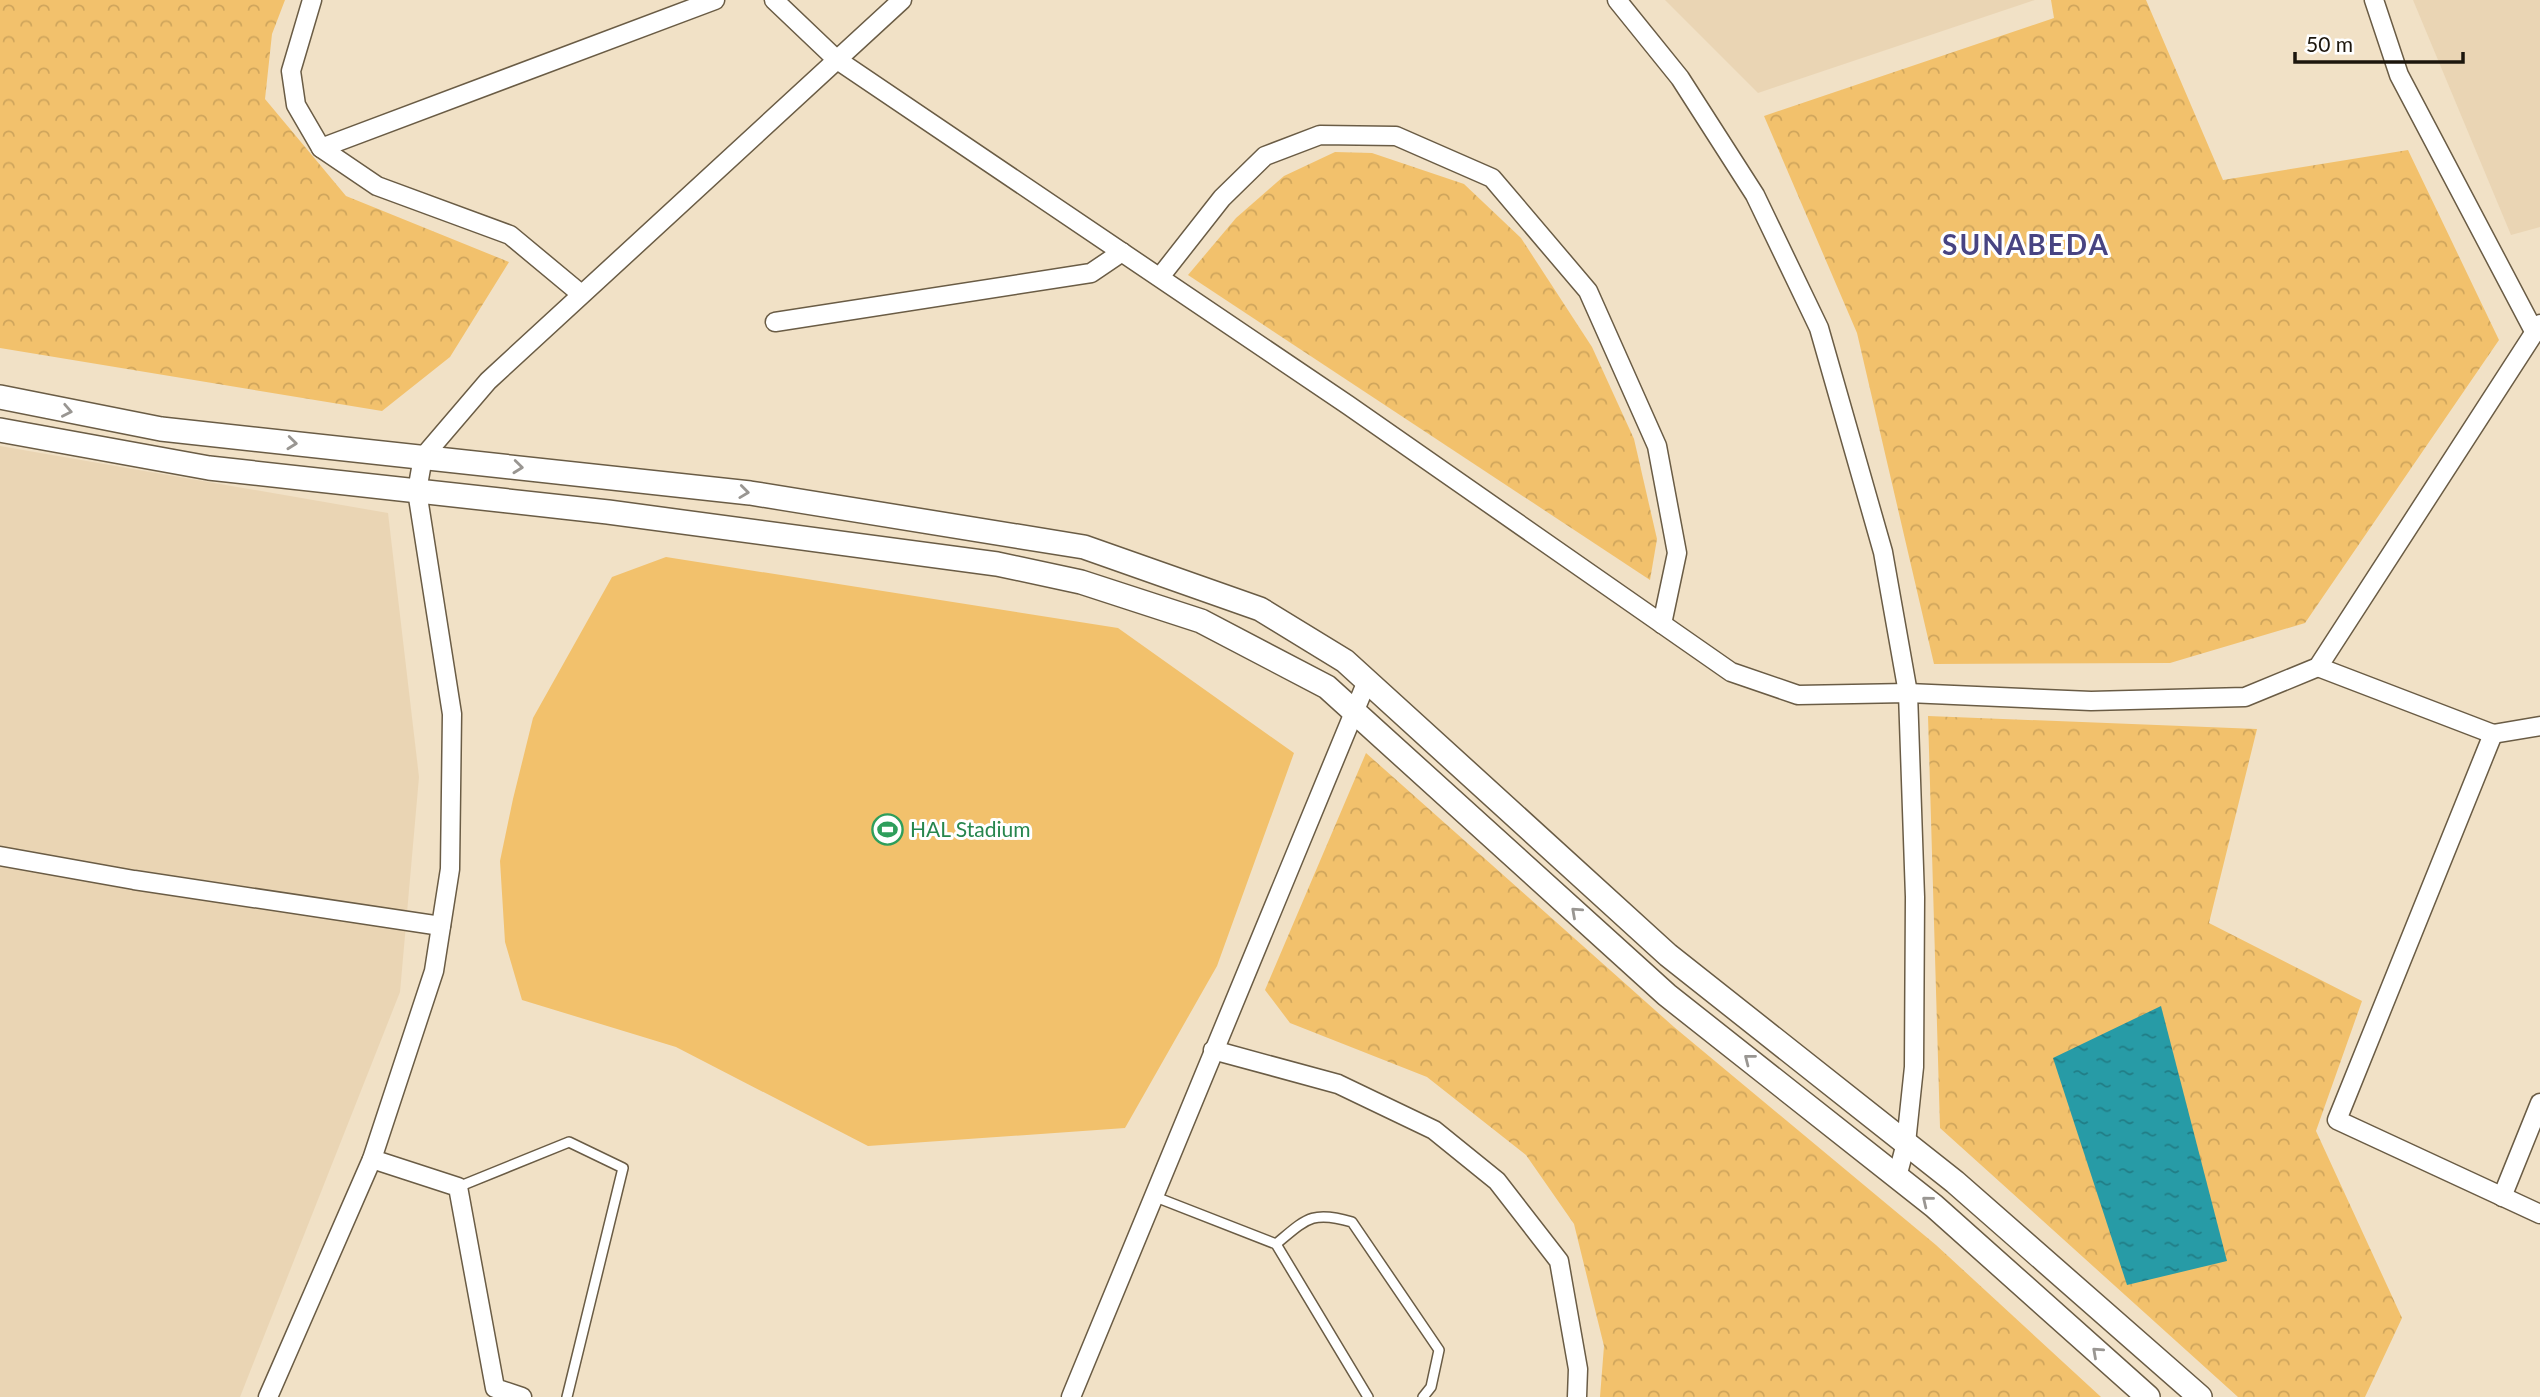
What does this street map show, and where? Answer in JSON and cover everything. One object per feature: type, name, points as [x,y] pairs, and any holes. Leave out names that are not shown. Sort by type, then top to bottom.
[{"type":"street","points":[[312,0],[291,71],[296,105],[321,148],[377,186],[510,235],[581,294]]},
{"type":"street","points":[[321,148],[715,0]]},
{"type":"street","points":[[774,0],[836,59],[1160,277],[1731,672],[1798,695],[1908,693],[2091,701],[2245,697],[2318,667],[2537,329],[2399,75],[2374,0]]},
{"type":"street","points":[[268,1397],[372,1159],[434,971],[450,869],[452,714],[417,491],[423,457],[488,381],[902,0]]},
{"type":"street","points":[[1617,0],[1680,79],[1755,195],[1819,328],[1883,552],[1908,693],[1915,910],[1914,1067],[1906,1143],[1897,1177]]},
{"type":"street","points":[[1160,277],[1222,198],[1265,156],[1320,135],[1396,136],[1492,178],[1587,291],[1657,446],[1677,553],[1662,624]]},
{"type":"street","points":[[775,322],[1091,272],[1122,252]]},
{"type":"street","points":[[0,397],[161,429],[750,493],[1084,547],[1260,610],[1345,661],[1668,955],[1955,1182],[2200,1397]]},
{"type":"street","points":[[0,430],[209,468],[608,512],[997,564],[1082,582],[1200,621],[1326,687],[1667,995],[1897,1177],[2148,1397]]},
{"type":"street","points":[[2318,667],[2493,733],[2540,726]]},
{"type":"street","points":[[1071,1397],[1367,681]]},
{"type":"street","points":[[2493,733],[2337,1120],[2540,1214]]},
{"type":"street","points":[[0,856],[134,880],[441,926]]},
{"type":"street","points":[[1213,1050],[1338,1084],[1434,1129],[1497,1181],[1559,1261],[1578,1369],[1577,1397]]},
{"type":"street","points":[[2502,1197],[2540,1103]]},
{"type":"street","points":[[372,1159],[458,1187],[495,1388],[522,1397]]},
{"type":"lane","points":[[458,1187],[569,1142],[623,1167],[567,1397]]},
{"type":"lane","points":[[1153,1196],[1276,1244],[1368,1397]]},
{"type":"lane","points":[[1276,1244],[1310,1216],[1331,1216],[1352,1222],[1439,1350],[1431,1387],[1423,1397]]},
{"type":"shaded area","points":[[1665,0],[2035,0],[1758,93]]},
{"type":"shaded area","points":[[2413,0],[2540,0],[2540,227],[2511,235]]},
{"type":"shaded area","points":[[0,446],[388,513],[419,777],[400,992],[240,1397],[0,1397]]},
{"type":"green space","points":[[0,0],[285,0],[272,34],[265,99],[346,196],[509,262],[450,357],[382,411],[0,348]]},
{"type":"green space","points":[[2051,0],[2146,0],[2223,180],[2408,150],[2499,340],[2305,623],[2170,663],[1934,664],[1857,333],[1764,116],[2054,18]]},
{"type":"green space","points":[[1335,152],[1372,153],[1464,184],[1521,238],[1592,347],[1634,439],[1657,539],[1650,580],[1188,275],[1236,218],[1284,176]]},
{"type":"green space","name":"HAL Stadium","points":[[666,557],[1118,628],[1294,753],[1217,966],[1125,1128],[868,1146],[676,1047],[522,1000],[505,942],[500,861],[533,718],[612,577]]},
{"type":"green space","points":[[1928,716],[2257,729],[2209,923],[2362,1001],[2316,1131],[2402,1318],[2365,1397],[2238,1397],[1940,1128]]},
{"type":"green space","points":[[1366,753],[1674,1027],[1936,1245],[2101,1397],[1600,1397],[1604,1346],[1574,1224],[1526,1155],[1427,1077],[1290,1023],[1265,990]]},
{"type":"water","points":[[2161,1006],[2227,1261],[2127,1285],[2053,1058]]},
{"type":"place","name":"HAL Stadium","points":[[887,830]]},
{"type":"district","name":"SUNABEDA","points":[[2026,245]]}]
